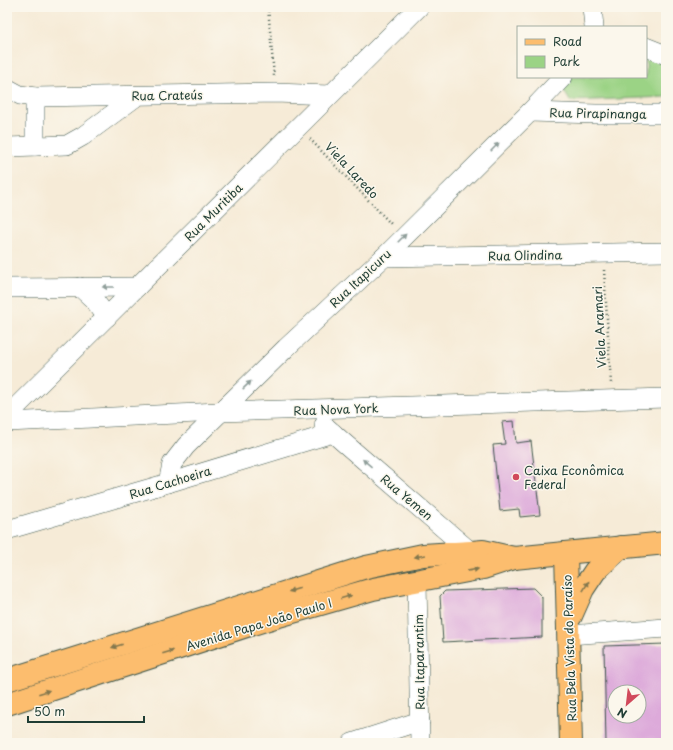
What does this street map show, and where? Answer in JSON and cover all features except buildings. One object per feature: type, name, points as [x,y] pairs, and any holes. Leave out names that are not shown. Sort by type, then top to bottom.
[{"type":"main road","name":"Avenida Papa João Paulo I","points":[[7,704],[265,620],[373,589],[483,568],[514,558],[666,543]]},
{"type":"main road","points":[[569,628],[583,589],[595,570],[621,547]]},
{"type":"main road","name":"Avenida Papa João Paulo I","points":[[7,680],[366,568],[423,555],[483,551],[514,558]]},
{"type":"main road","name":"Rua Bela Vista do Paraíso","points":[[566,553],[571,743]]},
{"type":"street","name":"Rua Muritiba","points":[[7,416],[419,7]]},
{"type":"street","points":[[647,47],[666,56]]},
{"type":"street","name":"Rua Itapicuru","points":[[168,483],[172,464],[186,446],[219,412],[384,257],[530,112],[562,78]]},
{"type":"street","name":"Rua Crateús","points":[[7,88],[20,95],[35,97],[276,93],[329,95]]},
{"type":"street","points":[[7,147],[67,145],[83,136],[137,96]]},
{"type":"street","points":[[35,97],[35,146]]},
{"type":"street","name":"Rua Pirapinanga","points":[[530,112],[666,114]]},
{"type":"street","name":"Rua Olindina","points":[[384,257],[666,252]]},
{"type":"street","points":[[80,287],[95,301],[107,317]]},
{"type":"street","points":[[7,288],[137,288]]},
{"type":"street","points":[[32,391],[37,404],[56,420]]},
{"type":"street","name":"Rua Nova York","points":[[7,422],[219,412],[612,401],[666,398]]},
{"type":"street","points":[[338,438],[343,426],[347,409]]},
{"type":"street","name":"Rua Yemen","points":[[309,410],[338,438],[471,552]]},
{"type":"street","name":"Rua Cachoeira","points":[[7,530],[168,483],[338,438]]},
{"type":"street","name":"Rua Itaparantim","points":[[417,581],[420,743]]},
{"type":"street","points":[[569,628],[666,628]]},
{"type":"street","points":[[352,743],[420,721]]},
{"type":"path","points":[[268,7],[276,93]]},
{"type":"path","name":"Viela Laredo","points":[[299,126],[392,225]]},
{"type":"path","name":"Viela Aramari","points":[[603,253],[612,401]]},
{"type":"green space","points":[[647,57],[666,66],[666,97],[570,101],[564,91],[565,82],[569,78],[647,78]]},
{"type":"place","name":"Caixa Econômica Federal","points":[[516,477]]}]
